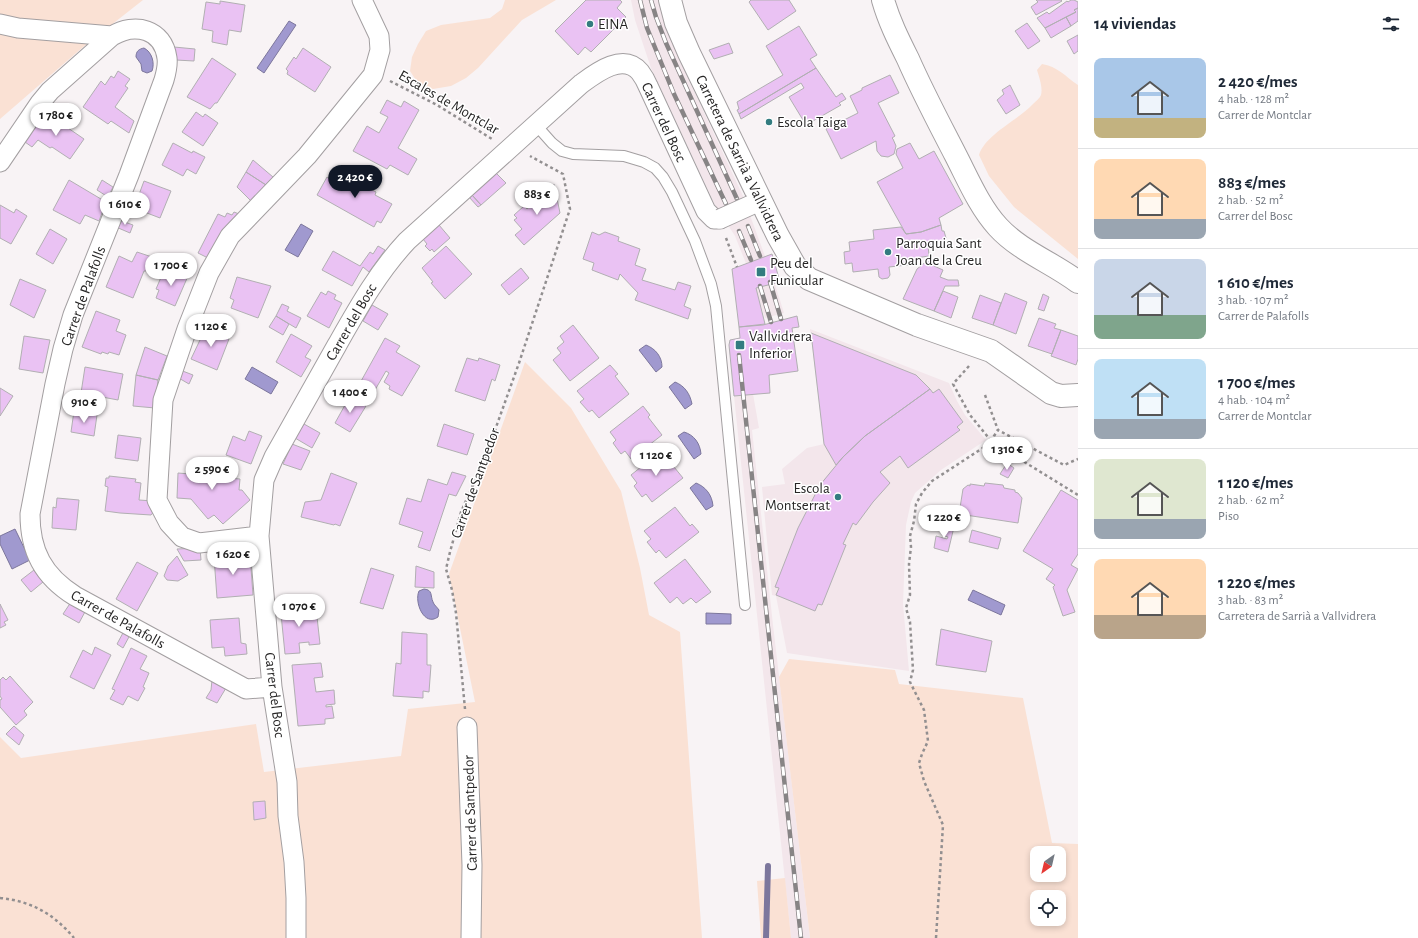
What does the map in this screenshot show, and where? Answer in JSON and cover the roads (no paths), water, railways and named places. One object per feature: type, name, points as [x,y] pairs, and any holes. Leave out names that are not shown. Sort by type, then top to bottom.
[{"type":"main road","name":"Carretera de Sarrià a Vallvidrera","points":[[670,0],[676,23],[756,203],[798,270],[809,279],[839,293],[917,325],[991,351],[1051,393],[1061,396],[1078,395]]},
{"type":"main road","points":[[883,0],[889,18],[920,85],[972,189],[990,217],[998,227],[1018,244],[1078,282]]},
{"type":"street","points":[[259,536],[199,543],[182,537],[169,524],[157,500],[163,400],[187,329],[209,273],[230,236],[307,156],[374,75],[380,50],[379,36],[362,0]]},
{"type":"street","points":[[0,24],[18,28],[112,36]]},
{"type":"street","name":"Carrer de Palafolls","points":[[0,162],[40,103],[50,91],[112,36],[119,32],[135,28],[151,33],[162,43],[167,58],[164,80],[129,174],[73,315],[63,349],[30,514],[30,528],[33,542],[44,568],[53,579],[64,588],[246,689],[272,687]]},
{"type":"street","name":"Carrer del Bosc","points":[[296,938],[294,862],[288,816],[287,782],[272,687],[259,536],[264,480],[274,458],[352,319],[381,272],[407,241],[581,84],[599,71],[614,65],[628,65],[640,72],[648,86],[706,211],[714,219],[720,219],[756,203]]},
{"type":"street","name":"Carrer de Santpedor","points":[[467,728],[472,865],[471,938]]},
{"type":"lane","points":[[536,125],[552,143],[562,151],[573,154],[624,156],[644,162],[655,168],[663,177],[672,192],[706,266],[716,306],[745,606]]},
{"type":"waterway","points":[[766,938],[768,866]]},
{"type":"railway","points":[[640,0],[647,28],[674,94],[726,204]]},
{"type":"railway","points":[[651,0],[666,43],[737,199]]},
{"type":"railway","points":[[748,226],[760,256]]},
{"type":"railway","points":[[739,231],[751,260]]},
{"type":"railway","points":[[770,282],[781,319]]},
{"type":"railway","points":[[760,286],[771,322]]},
{"type":"railway","points":[[739,355],[801,938]]},
{"type":"place","name":"EINA","points":[[590,24]]},
{"type":"place","name":"Escola Taiga","points":[[769,122]]},
{"type":"place","name":"Parroquia Sant Joan de la Creu","points":[[888,252]]},
{"type":"place","name":"Peu del Funicular","points":[[761,272]]},
{"type":"place","name":"Vallvidrera Inferior","points":[[740,345]]},
{"type":"place","name":"Escola Montserrat","points":[[838,497]]}]
